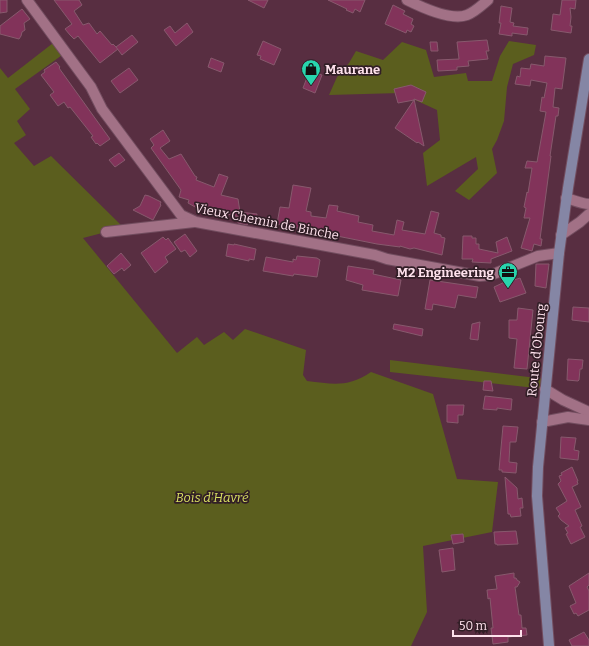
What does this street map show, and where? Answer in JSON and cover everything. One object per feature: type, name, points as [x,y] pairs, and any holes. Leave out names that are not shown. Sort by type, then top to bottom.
[{"type":"main road","name":"Route d'Obourg","points":[[549,646],[537,496],[538,467],[561,235],[589,59]]},
{"type":"street","name":"Vieux Chemin de Binche","points":[[27,0],[91,87],[102,109],[181,215],[196,222],[376,255],[387,259],[480,276],[491,275],[538,256],[559,253]]},
{"type":"street","points":[[407,0],[428,10],[452,16],[461,16],[473,12],[488,0]]},
{"type":"street","points":[[566,198],[589,204]]},
{"type":"street","points":[[561,235],[589,214]]},
{"type":"street","points":[[106,232],[196,222]]},
{"type":"street","points":[[545,389],[563,400],[589,412]]},
{"type":"street","points":[[542,422],[568,417],[589,420]]},
{"type":"green space","name":"Bois d'Havré","points":[[57,40],[65,53],[15,89],[30,109],[17,121],[26,135],[14,143],[34,166],[51,156],[125,229],[83,238],[177,353],[197,337],[204,345],[224,332],[233,340],[245,329],[306,350],[303,375],[307,381],[340,384],[355,381],[371,372],[433,394],[457,479],[498,482],[492,532],[423,546],[427,612],[411,646],[0,646],[0,68],[8,78]]},
{"type":"green space","points":[[509,41],[536,45],[534,55],[513,64],[507,87],[504,121],[492,149],[497,173],[469,200],[455,191],[478,169],[476,157],[427,186],[423,153],[440,140],[437,110],[400,93],[329,95],[337,77],[349,63],[356,51],[383,60],[402,42],[426,50],[434,77],[466,73],[468,81],[492,81],[500,56]]},
{"type":"green space","points":[[390,360],[545,379],[545,389],[390,372]]},
{"type":"building","points":[[0,0],[7,0],[7,12],[0,13]]},
{"type":"building","points":[[54,0],[79,0],[82,5],[74,11],[83,25],[89,23],[97,34],[100,31],[112,45],[113,44],[118,49],[100,63],[78,36],[74,39],[65,29],[72,24]]},
{"type":"building","points":[[248,0],[268,0],[264,8]]},
{"type":"building","points":[[328,0],[365,0],[360,12],[355,9],[353,13]]},
{"type":"building","points":[[562,0],[576,0],[575,9],[570,8],[570,26],[572,26],[571,33],[551,30],[553,14],[560,15]]},
{"type":"building","points":[[393,5],[405,11],[403,14],[413,19],[411,24],[414,26],[411,32],[407,30],[406,33],[385,24]]},
{"type":"building","points":[[501,6],[512,8],[510,22],[514,23],[513,26],[528,28],[527,35],[512,33],[512,36],[499,34],[501,23],[499,23]]},
{"type":"building","points":[[22,9],[30,19],[24,23],[25,30],[22,32],[19,39],[0,34],[0,26]]},
{"type":"building","points":[[187,23],[193,32],[176,46],[164,30],[170,26],[175,33]]},
{"type":"building","points":[[132,35],[138,42],[122,55],[116,47]]},
{"type":"building","points":[[487,40],[489,51],[486,51],[488,59],[468,61],[469,66],[457,67],[457,70],[438,71],[437,60],[459,59],[457,42]]},
{"type":"building","points":[[263,41],[281,49],[274,65],[260,59],[261,56],[257,55]]},
{"type":"building","points":[[430,42],[437,42],[438,51],[431,51]]},
{"type":"building","points":[[545,56],[566,58],[562,89],[555,88],[553,107],[559,108],[558,116],[556,116],[550,156],[540,239],[542,239],[541,246],[534,244],[532,251],[521,248],[530,218],[524,218],[526,208],[524,207],[532,168],[525,168],[527,161],[537,162],[546,112],[540,111],[542,97],[544,98],[547,83],[531,80],[530,86],[515,84],[517,76],[520,77],[521,68],[530,69],[531,64],[544,66]]},
{"type":"building","points":[[211,58],[224,63],[221,72],[208,67]]},
{"type":"building","points":[[56,62],[110,139],[100,146],[97,143],[96,144],[91,137],[93,136],[70,107],[68,108],[64,102],[58,106],[50,95],[54,92],[41,75],[45,72],[44,70]]},
{"type":"building","points":[[129,68],[138,80],[120,93],[111,81]]},
{"type":"building","points":[[315,73],[322,75],[315,93],[303,88],[308,75],[313,77]]},
{"type":"building","points":[[411,85],[426,92],[422,102],[414,99],[424,146],[395,128],[414,100],[398,103],[394,89]]},
{"type":"building","points":[[163,130],[170,141],[160,148],[169,159],[181,154],[197,177],[196,180],[214,187],[219,174],[228,177],[221,195],[238,199],[240,212],[257,214],[255,224],[248,223],[247,225],[238,223],[239,217],[209,209],[208,211],[197,208],[188,203],[189,200],[179,197],[181,190],[151,148],[154,145],[150,139]]},
{"type":"building","points":[[119,153],[125,160],[115,167],[109,160]]},
{"type":"building","points":[[293,185],[311,188],[306,211],[311,212],[311,216],[326,218],[329,205],[338,206],[337,211],[359,216],[358,222],[373,225],[372,231],[394,235],[397,220],[404,222],[402,230],[425,234],[431,211],[439,213],[434,233],[445,238],[442,255],[414,248],[410,249],[400,246],[377,244],[277,224],[280,207],[289,208]]},
{"type":"building","points":[[145,195],[161,202],[161,205],[153,220],[133,210],[140,206]]},
{"type":"building","points":[[185,234],[197,251],[190,257],[185,250],[181,252],[174,242]]},
{"type":"building","points":[[463,236],[472,236],[472,238],[476,238],[476,244],[479,244],[479,249],[498,253],[496,242],[507,237],[512,251],[491,259],[491,263],[472,262],[473,259],[462,259]]},
{"type":"building","points":[[163,237],[166,240],[168,238],[176,249],[165,257],[168,262],[155,273],[141,253]]},
{"type":"building","points":[[228,244],[256,249],[254,260],[249,259],[249,261],[226,256]]},
{"type":"building","points":[[121,253],[131,265],[124,271],[122,268],[114,274],[107,266]]},
{"type":"building","points":[[297,256],[317,258],[320,260],[317,277],[294,274],[293,276],[263,271],[266,257],[293,262],[293,259],[296,260]]},
{"type":"building","points":[[536,264],[549,264],[546,288],[535,286]]},
{"type":"building","points":[[348,266],[374,270],[373,274],[401,280],[398,296],[362,290],[363,285],[346,280]]},
{"type":"building","points":[[520,278],[526,293],[500,302],[494,287],[507,281]]},
{"type":"building","points":[[430,280],[478,287],[476,298],[458,295],[455,308],[433,304],[432,310],[425,309]]},
{"type":"building","points":[[573,307],[589,308],[589,322],[572,320]]},
{"type":"building","points":[[518,308],[533,310],[527,369],[514,368],[517,339],[509,338],[509,320],[517,320]]},
{"type":"building","points":[[480,322],[478,340],[470,339],[472,324]]},
{"type":"building","points":[[394,324],[423,329],[422,336],[393,329]]},
{"type":"building","points":[[568,359],[583,360],[578,381],[567,380]]},
{"type":"building","points":[[484,381],[491,381],[493,391],[483,390]]},
{"type":"building","points":[[485,396],[512,399],[511,410],[497,408],[497,410],[483,409]]},
{"type":"building","points":[[447,405],[464,405],[463,415],[458,415],[458,423],[447,422]]},
{"type":"building","points":[[503,426],[518,427],[516,442],[510,442],[509,462],[517,463],[516,473],[502,472],[502,470],[499,470]]},
{"type":"building","points":[[561,437],[576,438],[574,450],[579,451],[578,460],[560,458]]},
{"type":"building","points":[[572,467],[578,484],[572,487],[581,507],[575,510],[582,526],[580,527],[585,537],[571,544],[565,528],[569,526],[558,516],[560,514],[556,508],[567,501],[558,484],[561,481],[559,476],[562,475],[561,473]]},
{"type":"building","points":[[505,477],[517,488],[518,499],[522,498],[523,508],[520,508],[521,516],[511,517],[510,514],[508,514]]},
{"type":"building","points":[[516,531],[518,544],[495,544],[494,532]]},
{"type":"building","points":[[463,534],[464,542],[453,544],[451,535]]},
{"type":"building","points":[[453,548],[455,570],[442,572],[439,550]]},
{"type":"building","points":[[514,573],[514,578],[520,582],[517,587],[515,587],[519,615],[521,615],[522,628],[526,628],[527,635],[508,637],[508,642],[493,644],[490,598],[488,599],[487,590],[497,589],[495,576]]},
{"type":"building","points":[[589,573],[589,585],[587,587],[589,591],[589,610],[578,616],[576,613],[574,614],[570,606],[576,603],[569,586]]},
{"type":"building","points":[[584,632],[589,640],[589,646],[572,646],[569,640]]},
{"type":"place","name":"Maurane","points":[[311,86]]},
{"type":"place","name":"M2 Engineering","points":[[508,289]]}]
